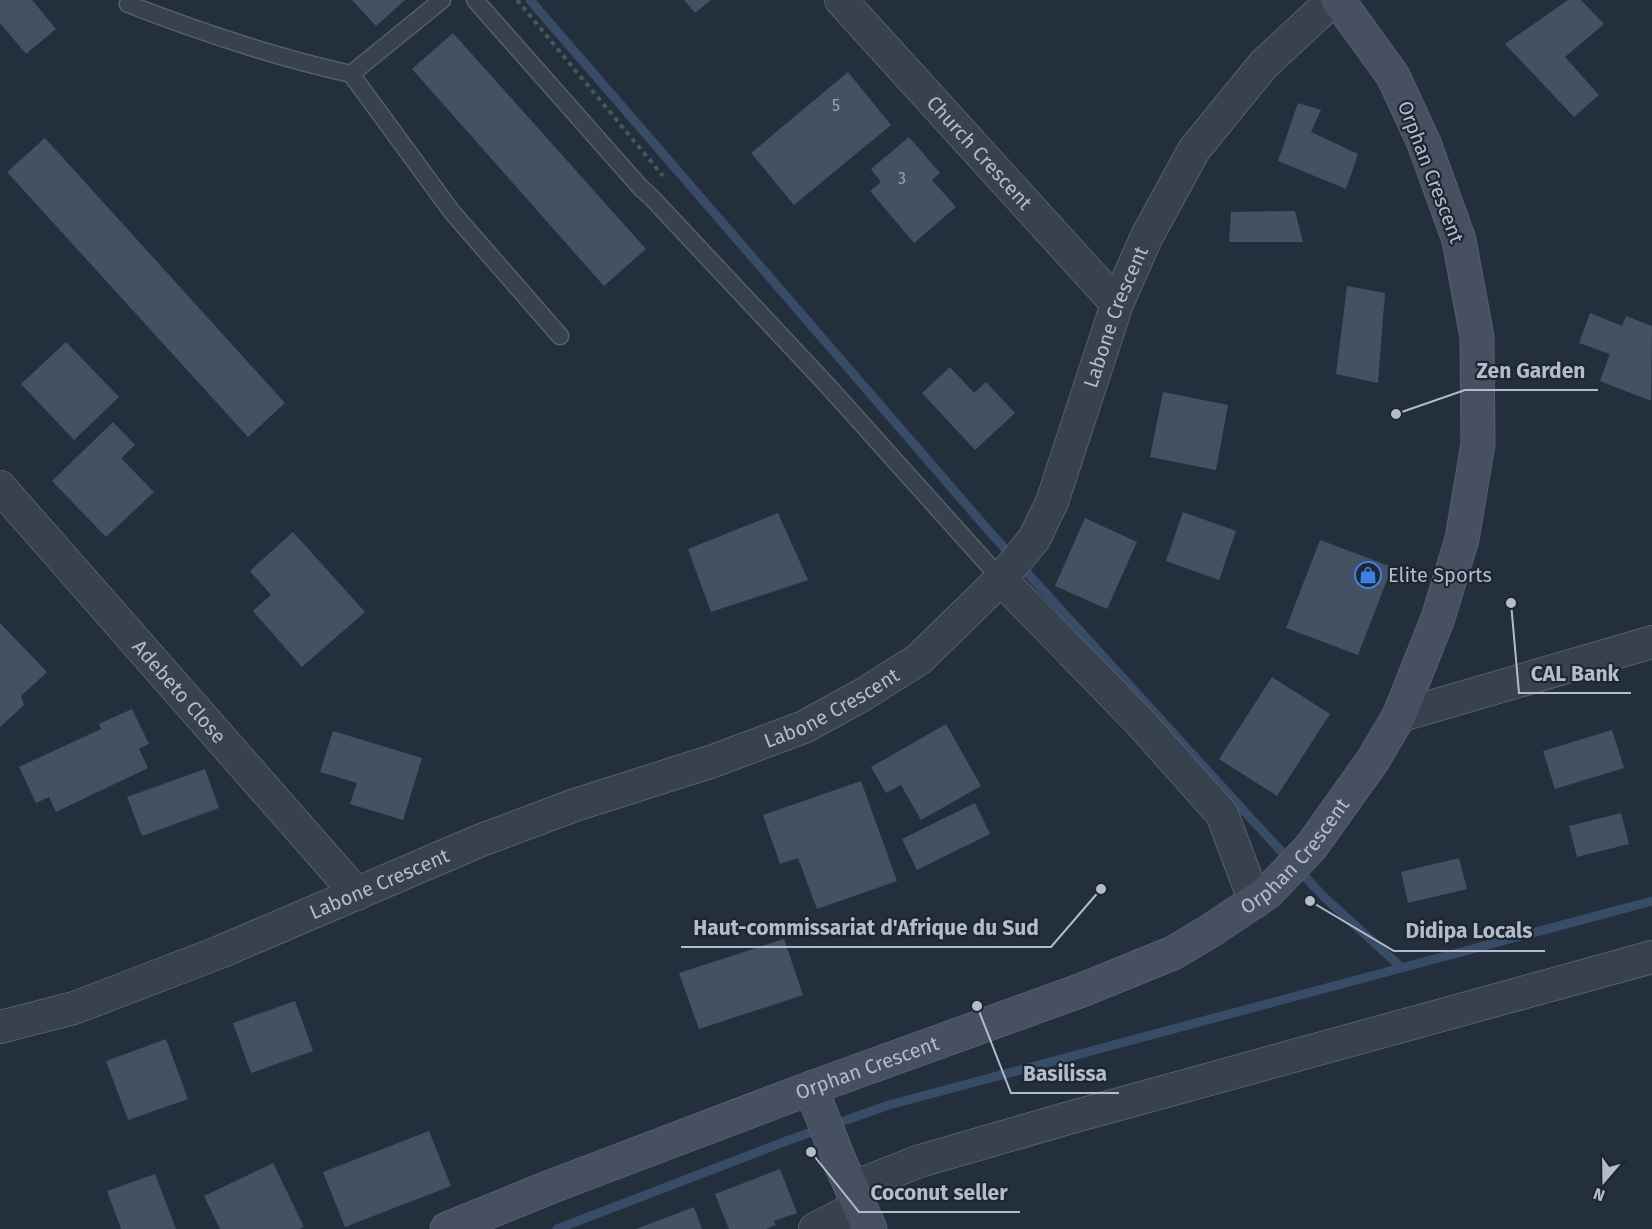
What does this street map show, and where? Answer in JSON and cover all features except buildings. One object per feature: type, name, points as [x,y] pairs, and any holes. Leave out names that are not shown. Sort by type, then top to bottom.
[{"type":"street","name":"Church Crescent","points":[[842,0],[1117,304]]},
{"type":"street","name":"Labone Crescent","points":[[0,1028],[74,1008],[220,952],[480,840],[575,805],[713,761],[804,727],[864,694],[919,659],[1001,579],[1034,539],[1052,502],[1117,304],[1146,238],[1194,150],[1264,64],[1335,0]]},
{"type":"street","name":"Orphan Crescent","points":[[447,1229],[540,1191],[815,1098],[1173,953],[1262,897],[1311,847],[1373,760],[1399,716],[1438,618],[1462,539],[1478,444],[1477,337],[1459,240],[1424,143],[1393,76],[1335,0]]},
{"type":"street","name":"Adebeto Close","points":[[6,508],[357,894]]},
{"type":"street","points":[[1001,579],[1140,722],[1222,814],[1262,897]]},
{"type":"street","points":[[1399,716],[1652,642]]},
{"type":"street","points":[[815,1229],[855,1196],[920,1161],[1652,957]]},
{"type":"street","points":[[815,1098],[855,1196]]},
{"type":"lane","points":[[351,74],[442,0]]},
{"type":"lane","points":[[475,0],[641,188],[828,386],[1001,579]]},
{"type":"lane","points":[[128,4],[289,58],[351,74],[452,212],[560,336]]},
{"type":"path","points":[[517,0],[664,175],[652,198]]},
{"type":"waterway","points":[[530,0],[989,531],[1324,897],[1402,968]]},
{"type":"waterway","points":[[557,1229],[789,1140],[889,1105],[1652,901]]},
{"type":"place","name":"Zen Garden","points":[[1396,414]]},
{"type":"place","name":"Elite Sports","points":[[1368,575]]},
{"type":"place","name":"CAL Bank","points":[[1511,603]]},
{"type":"place","name":"Haut-commissariat d'Afrique du Sud","points":[[1101,889]]},
{"type":"place","name":"Didipa Locals","points":[[1310,901]]},
{"type":"place","name":"Basilissa","points":[[977,1006]]},
{"type":"place","name":"Coconut seller","points":[[811,1152]]}]
